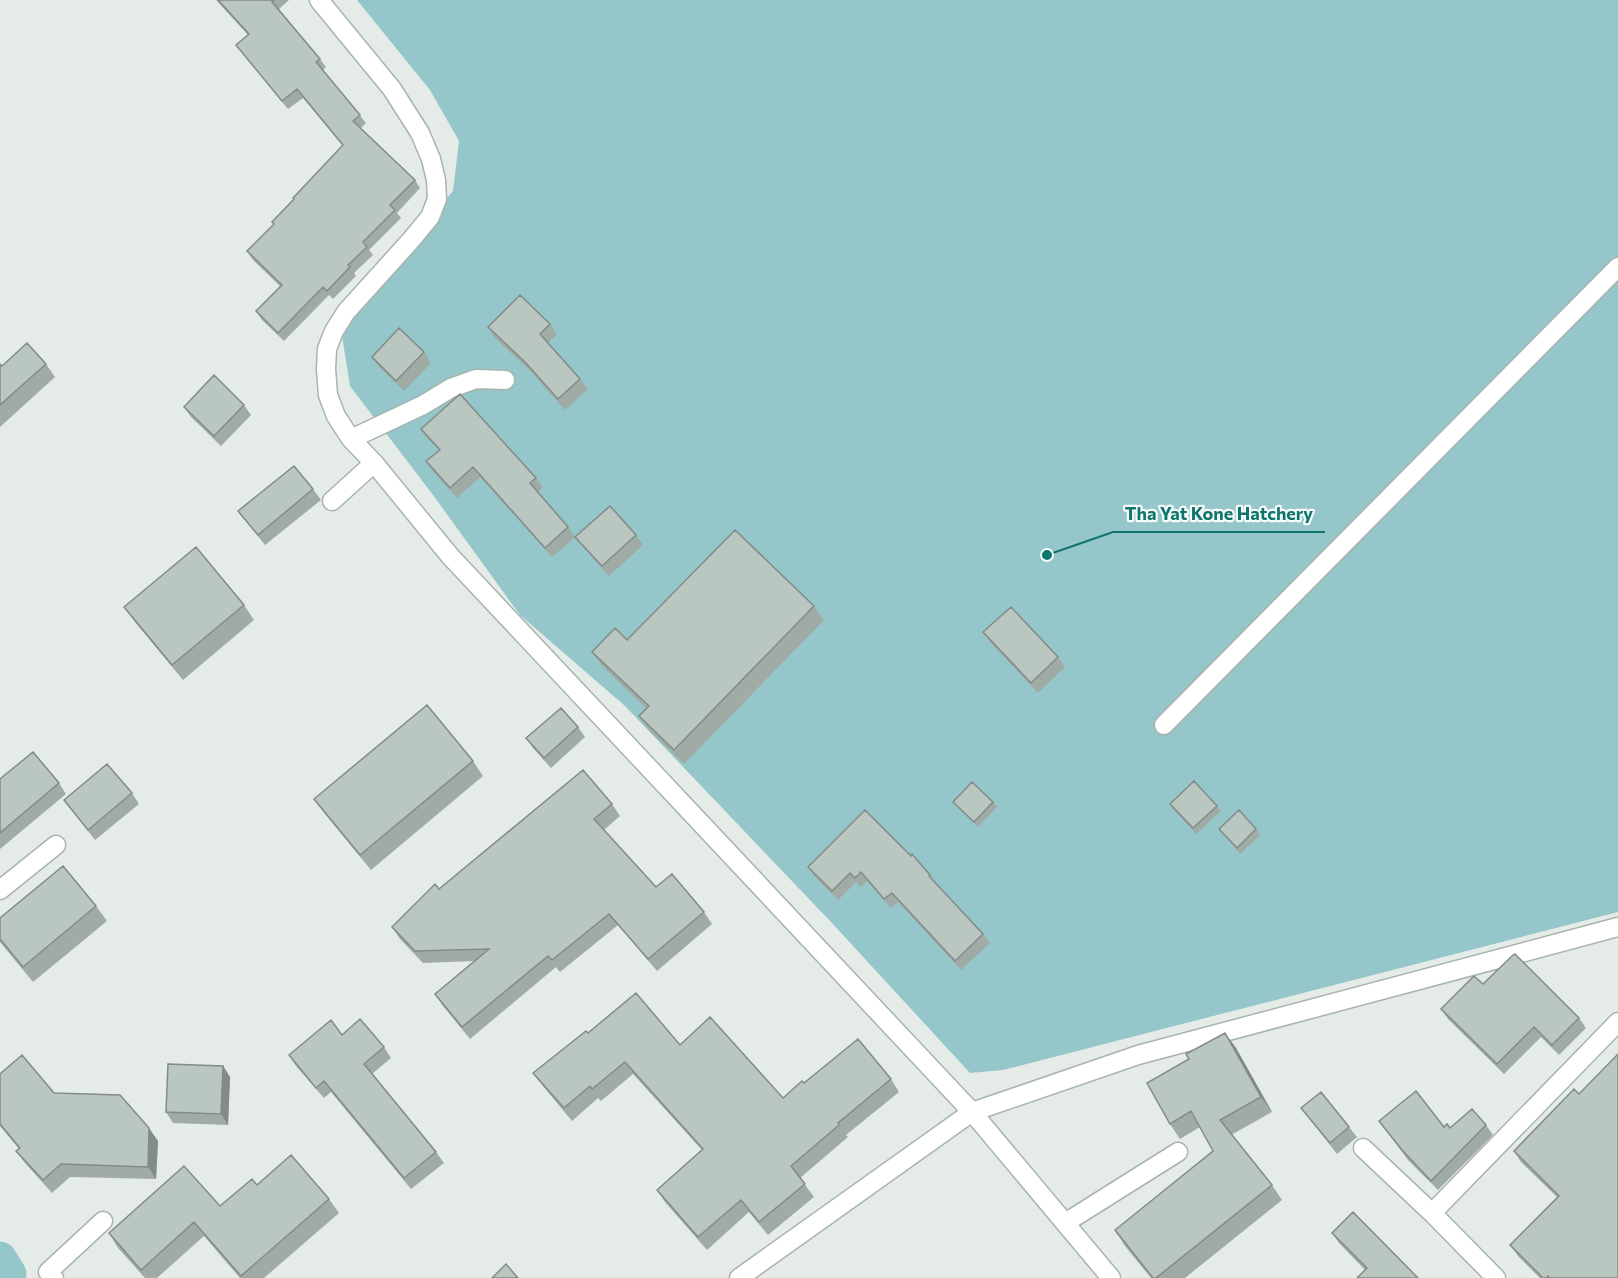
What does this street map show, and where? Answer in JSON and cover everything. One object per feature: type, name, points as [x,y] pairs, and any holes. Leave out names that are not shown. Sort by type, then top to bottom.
[{"type":"street","points":[[320,0],[392,89],[420,133],[431,159],[436,180],[437,199],[430,217],[346,312],[334,331],[327,349],[326,369],[328,395],[336,416],[351,439],[374,463],[450,556],[972,1112],[1111,1278]]},
{"type":"street","points":[[1164,725],[1618,267]]},
{"type":"street","points":[[351,439],[423,405],[451,388],[476,379],[505,380]]},
{"type":"street","points":[[332,501],[374,463]]},
{"type":"street","points":[[0,890],[56,845]]},
{"type":"street","points":[[740,1278],[972,1112],[1138,1055],[1618,927]]},
{"type":"street","points":[[1432,1213],[1618,1022]]},
{"type":"street","points":[[1363,1148],[1496,1278]]},
{"type":"street","points":[[1065,1223],[1178,1152]]},
{"type":"street","points":[[47,1276],[103,1221]]},
{"type":"water","points":[[357,0],[1618,0],[1618,912],[1003,1070],[970,1073],[831,922],[625,706],[520,615],[350,386],[342,336],[350,315],[453,191],[459,141],[430,90]]},
{"type":"building","points":[[218,0],[274,0],[272,2],[320,59],[316,62],[360,115],[353,121],[415,180],[390,205],[395,210],[363,242],[367,247],[348,265],[350,267],[327,291],[323,287],[278,333],[256,311],[282,285],[247,251],[274,224],[272,222],[343,145],[297,89],[282,101],[236,45],[249,34]]},
{"type":"building","points":[[520,295],[550,324],[540,334],[580,379],[558,399],[525,362],[488,327]]},
{"type":"building","points":[[399,328],[424,352],[396,381],[372,357]]},
{"type":"building","points":[[27,343],[46,364],[0,405],[0,364],[2,366]]},
{"type":"building","points":[[214,375],[244,405],[214,436],[184,407]]},
{"type":"building","points":[[460,394],[536,478],[530,483],[568,527],[545,548],[473,467],[450,488],[426,461],[440,450],[421,429]]},
{"type":"building","points":[[294,466],[313,489],[258,535],[238,511]]},
{"type":"building","points":[[610,506],[636,535],[602,566],[575,537]]},
{"type":"building","points":[[735,530],[814,606],[674,750],[639,716],[649,706],[592,652],[615,628],[627,640]]},
{"type":"building","points":[[196,547],[244,605],[172,665],[124,607]]},
{"type":"building","points":[[1011,607],[1058,657],[1031,683],[983,632]]},
{"type":"building","points":[[427,705],[473,761],[360,855],[314,799]]},
{"type":"building","points":[[561,708],[578,727],[544,758],[526,738]]},
{"type":"building","points":[[33,752],[59,783],[0,833],[0,779]]},
{"type":"building","points":[[107,764],[132,793],[88,830],[64,800]]},
{"type":"building","points":[[583,770],[612,804],[594,819],[656,887],[672,874],[704,912],[648,959],[609,914],[552,960],[548,956],[462,1027],[435,994],[489,949],[415,951],[392,927],[435,884],[439,889]]},
{"type":"building","points":[[1194,781],[1217,806],[1193,828],[1170,804]]},
{"type":"building","points":[[972,782],[993,802],[974,822],[953,802]]},
{"type":"building","points":[[865,810],[911,856],[912,854],[929,876],[983,934],[955,961],[892,893],[884,899],[861,872],[855,878],[850,873],[832,891],[808,867]]},
{"type":"building","points":[[1239,810],[1256,829],[1237,848],[1219,829]]},
{"type":"building","points":[[63,866],[96,906],[23,967],[0,939],[0,918]]},
{"type":"building","points":[[1515,954],[1579,1018],[1552,1045],[1534,1027],[1497,1064],[1441,1009],[1474,976],[1483,984]]},
{"type":"building","points":[[636,993],[680,1045],[710,1017],[783,1098],[858,1039],[891,1079],[791,1166],[805,1184],[759,1222],[741,1200],[698,1237],[657,1190],[703,1149],[625,1062],[592,1089],[590,1086],[564,1108],[533,1073],[586,1031],[588,1033]]},
{"type":"building","points":[[360,1019],[384,1047],[364,1064],[436,1152],[404,1178],[324,1081],[316,1088],[289,1055],[331,1020],[342,1035]]},
{"type":"building","points":[[1225,1033],[1261,1097],[1220,1120],[1272,1185],[1156,1278],[1153,1278],[1115,1230],[1213,1151],[1191,1111],[1170,1124],[1147,1083],[1189,1059],[1186,1054]]},
{"type":"building","points":[[1618,1054],[1618,1278],[1549,1278],[1548,1276],[1543,1278],[1510,1245],[1559,1196],[1514,1151],[1574,1089],[1579,1094]]},
{"type":"building","points":[[22,1055],[54,1093],[120,1095],[149,1128],[148,1167],[61,1164],[43,1180],[16,1151],[20,1148],[0,1124],[0,1074]]},
{"type":"building","points":[[168,1064],[223,1066],[221,1114],[166,1112]]},
{"type":"building","points":[[1416,1091],[1444,1127],[1447,1124],[1450,1128],[1472,1109],[1486,1125],[1431,1181],[1379,1121]]},
{"type":"building","points":[[1321,1092],[1349,1127],[1330,1143],[1301,1108]]},
{"type":"building","points":[[291,1155],[329,1199],[241,1276],[194,1222],[141,1270],[109,1233],[184,1166],[220,1206],[252,1179],[257,1185]]},
{"type":"building","points":[[1353,1212],[1418,1278],[1357,1278],[1367,1268],[1332,1233]]},
{"type":"building","points":[[506,1264],[518,1278],[492,1278]]},
{"type":"waterway","points":[[0,1258],[10,1274]]},
{"type":"place","name":"Tha Yat Kone Hatchery","points":[[1047,555]]}]
